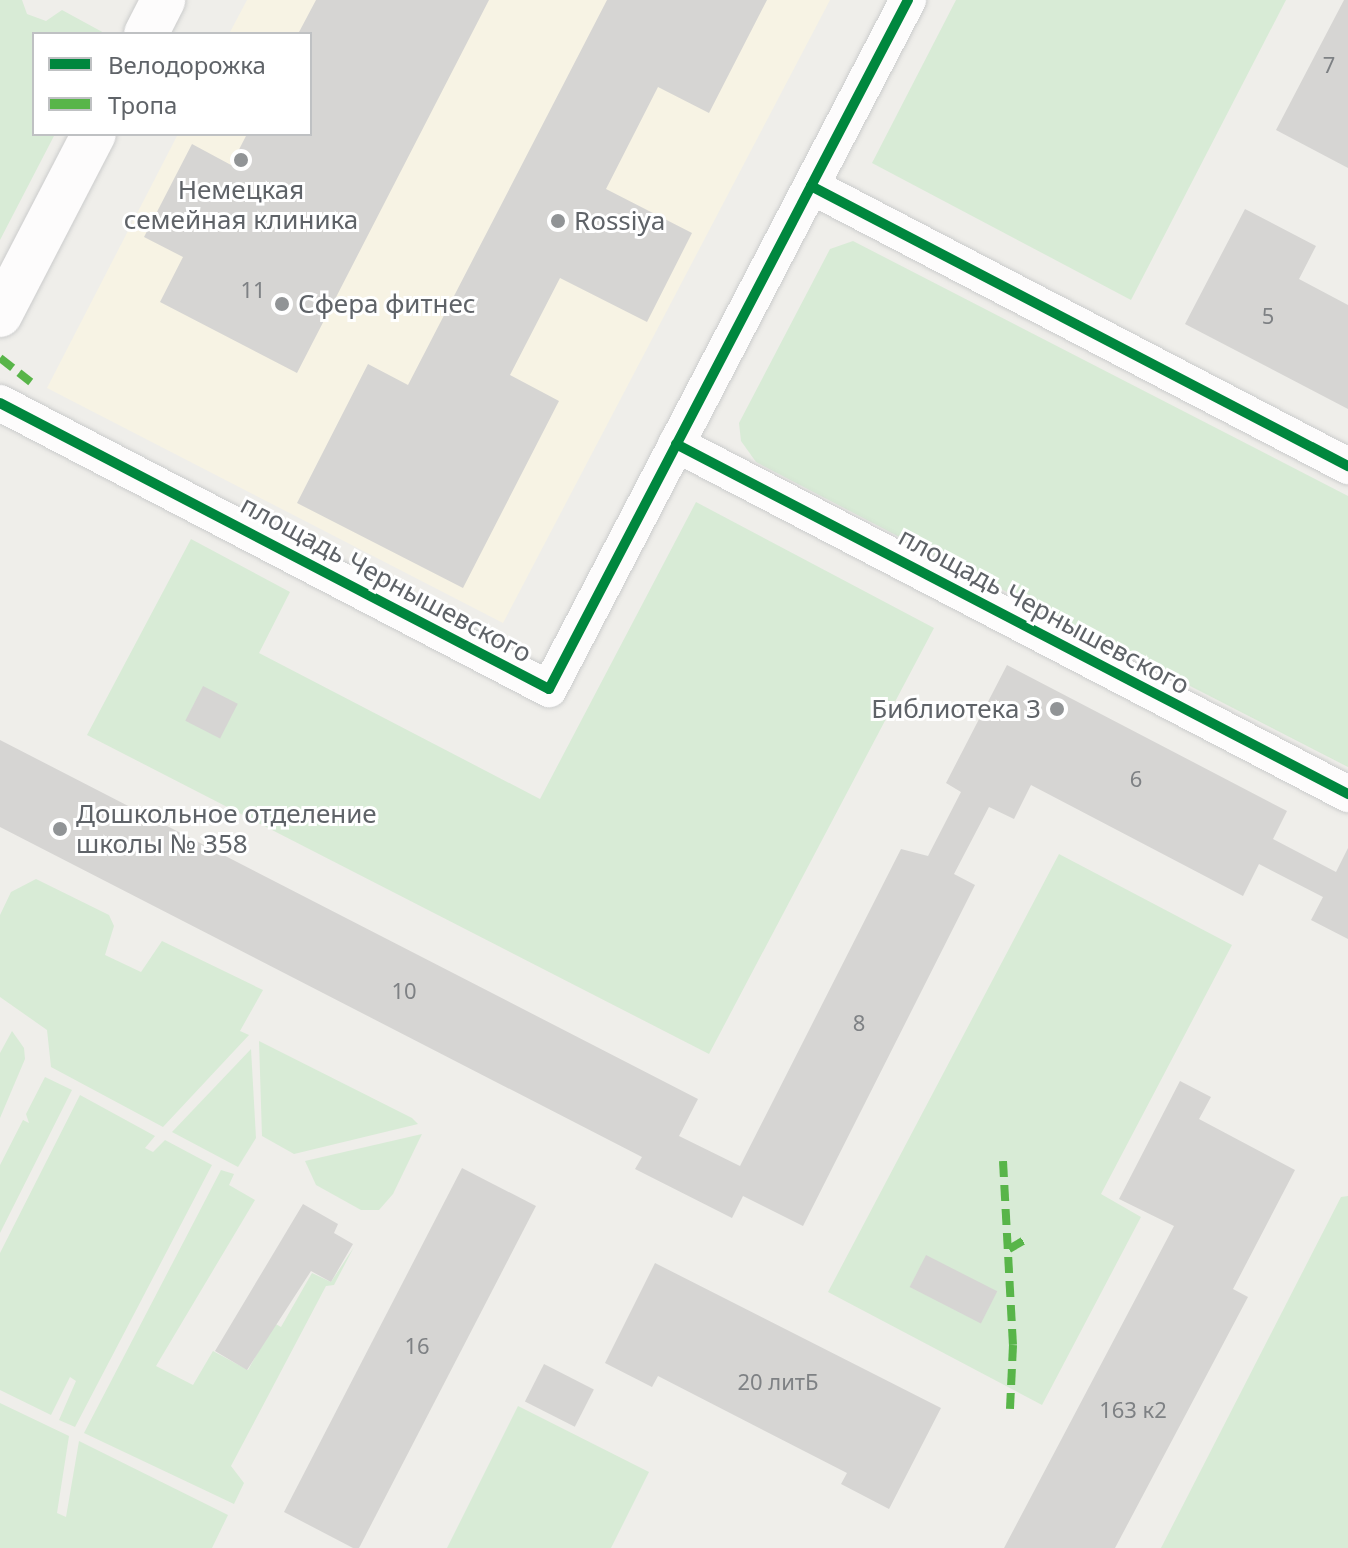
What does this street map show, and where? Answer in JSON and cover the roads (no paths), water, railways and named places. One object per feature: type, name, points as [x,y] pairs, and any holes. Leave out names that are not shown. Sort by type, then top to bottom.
[{"type":"street","points":[[147,32],[163,0]]},
{"type":"street","name":"площадь Чернышевского","points":[[0,403],[549,689],[908,0]]},
{"type":"street","points":[[0,315],[93,136]]},
{"type":"street","points":[[811,186],[1348,466]]},
{"type":"street","name":"площадь Чернышевского","points":[[676,444],[1348,794]]},
{"type":"place","name":"Немецкая семейная клиника","points":[[241,160]]},
{"type":"place","name":"Rossiya","points":[[558,221]]},
{"type":"place","name":"Сфера фитнес","points":[[282,304]]},
{"type":"place","name":"Библиотека 3","points":[[1057,709]]},
{"type":"place","name":"Дошкольное отделение школы № 358","points":[[60,829]]}]
